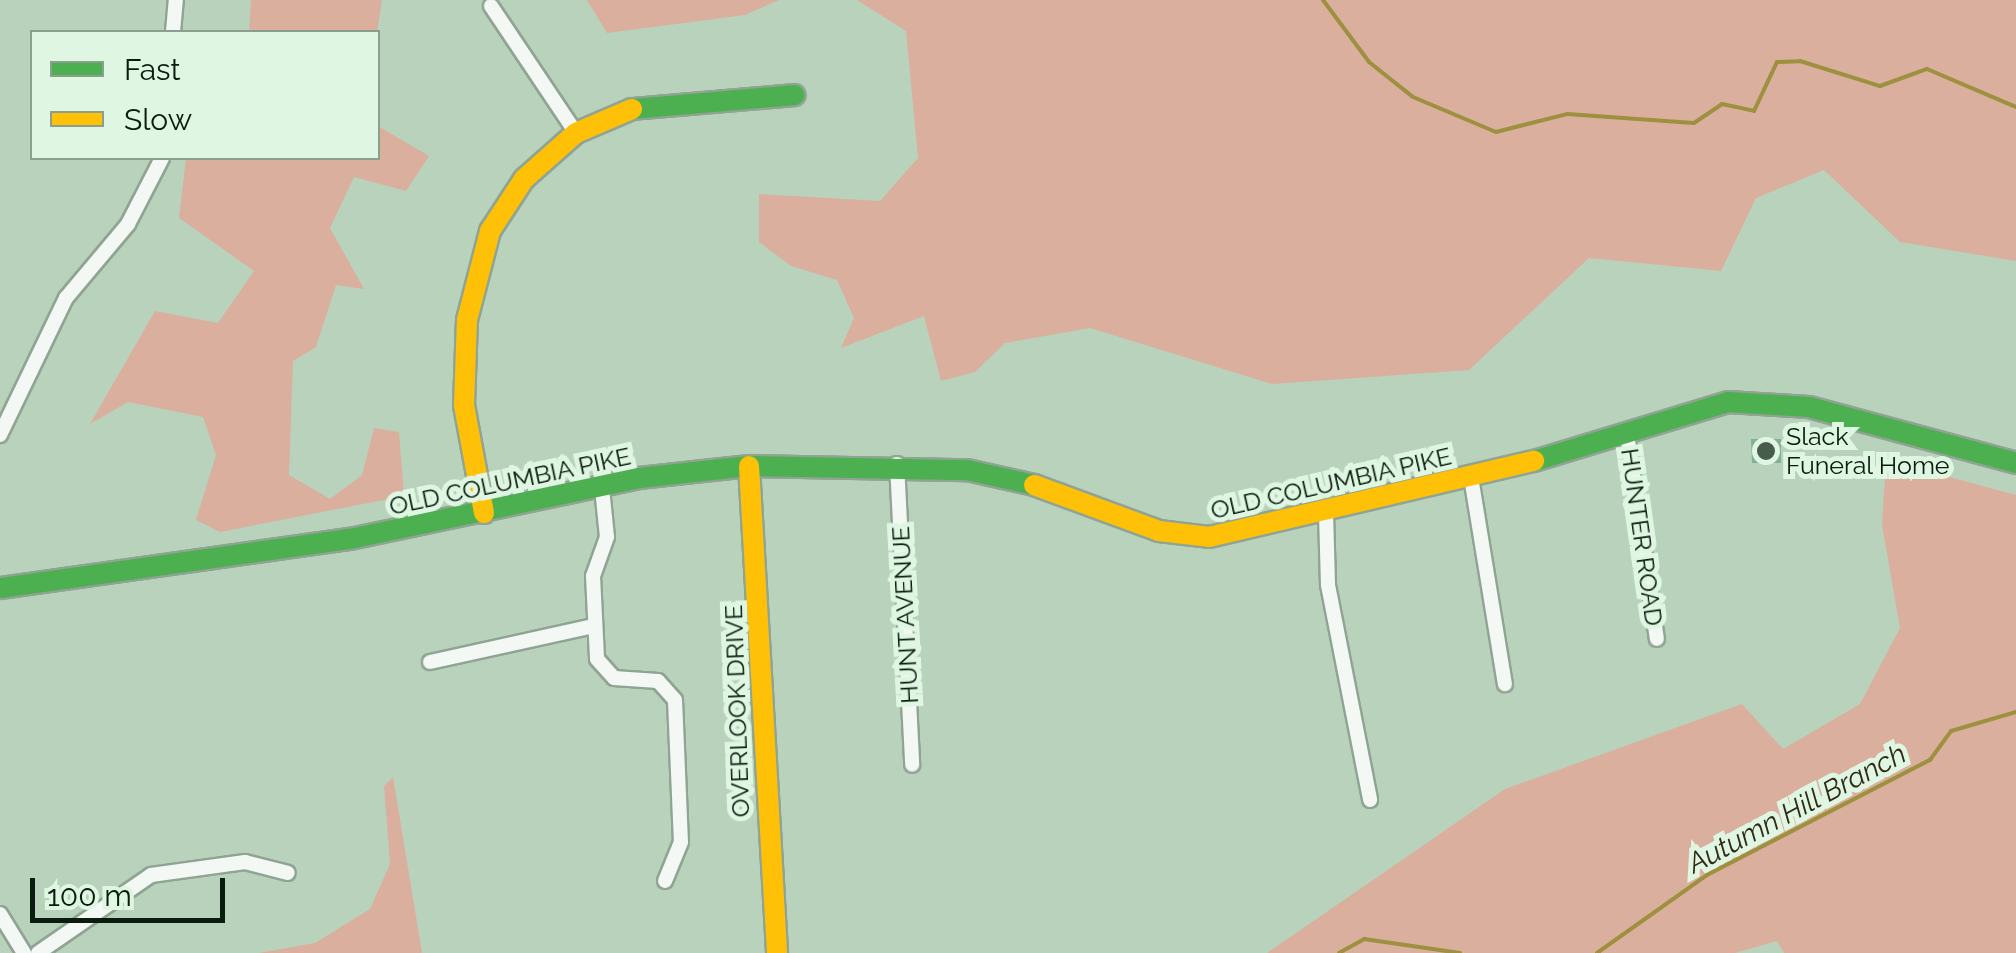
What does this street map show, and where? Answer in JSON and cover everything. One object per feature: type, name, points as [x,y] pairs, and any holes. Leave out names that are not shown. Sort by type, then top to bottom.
[{"type":"street","points":[[173,30],[176,0]]},
{"type":"street","points":[[491,6],[576,134]]},
{"type":"street","points":[[484,514],[464,405],[472,290],[505,205],[576,134],[660,102],[794,96]]},
{"type":"street","points":[[0,435],[60,307],[128,224],[154,165]]},
{"type":"street","name":"OLD COLUMBIA PIKE","points":[[0,588],[484,514],[602,488],[749,466],[897,464],[1014,479],[1185,537],[1326,513],[1472,477],[1728,402],[1780,401],[2016,463]]},
{"type":"street","name":"HUNTER ROAD","points":[[1627,434],[1657,640]]},
{"type":"street","name":"HUNT AVENUE","points":[[897,464],[912,765]]},
{"type":"street","name":"OVERLOOK DRIVE","points":[[749,466],[776,953]]},
{"type":"street","points":[[1472,477],[1505,684]]},
{"type":"street","points":[[602,488],[607,537],[594,576],[594,626],[600,666],[614,678],[658,680],[674,700],[681,842],[665,882]]},
{"type":"street","points":[[1326,513],[1328,584],[1370,800]]},
{"type":"street","points":[[430,662],[594,626]]},
{"type":"street","points":[[38,953],[150,875],[245,862],[288,873]]},
{"type":"street","points":[[0,914],[24,953]]},
{"type":"shaded area","points":[[251,0],[382,0],[377,30],[249,30]]},
{"type":"shaded area","points":[[587,0],[779,0],[745,15],[607,33]]},
{"type":"shaded area","points":[[857,0],[2016,0],[2016,261],[1900,242],[1824,170],[1756,198],[1721,271],[1589,258],[1469,370],[1272,384],[1090,328],[1005,343],[975,372],[941,381],[924,316],[841,348],[854,318],[837,280],[791,266],[759,242],[759,194],[880,201],[918,158],[906,31]]},
{"type":"shaded area","points":[[380,127],[429,156],[406,191],[354,177],[330,228],[364,289],[336,285],[316,347],[293,361],[289,475],[330,499],[362,475],[374,428],[399,432],[404,496],[220,532],[196,520],[216,455],[203,417],[128,402],[90,424],[155,311],[218,323],[254,271],[179,218],[186,160],[380,160]]},
{"type":"shaded area","points":[[1886,460],[2016,495],[2016,953],[1784,953],[1777,941],[1735,953],[1267,953],[1505,789],[1742,704],[1783,749],[1860,704],[1900,628],[1882,525]]},
{"type":"shaded area","points":[[393,777],[422,953],[259,953],[315,943],[370,909],[390,864],[384,786]]},
{"type":"building","name":"Slack Funeral Home","points":[[1751,439],[1781,439],[1781,463],[1752,463]]},
{"type":"waterway","points":[[1323,0],[1369,62],[1413,97],[1496,132],[1567,114],[1694,123],[1722,104],[1754,111],[1777,62],[1800,61],[1880,86],[1927,69],[2016,107]]},
{"type":"waterway","name":"Autumn Hill Branch","points":[[1597,953],[1707,875],[1930,760],[1951,731],[2016,712]]},
{"type":"waterway","name":"Autumn Hill Branch","points":[[1339,953],[1364,939],[1460,953]]},
{"type":"traffic: fast","points":[[632,109],[794,95]]},
{"type":"traffic: fast","points":[[1534,461],[1728,402],[1809,407],[2016,463]]},
{"type":"traffic: fast","points":[[0,588],[350,539],[639,478],[749,466],[967,470],[1034,485]]},
{"type":"traffic: slow","points":[[484,513],[464,405],[467,320],[490,231],[524,179],[576,133],[632,109]]},
{"type":"traffic: slow","points":[[1034,485],[1159,531],[1209,537],[1534,461]]},
{"type":"traffic: slow","points":[[749,466],[777,953]]},
{"type":"place","name":"Slack Funeral Home","points":[[1766,451]]}]
